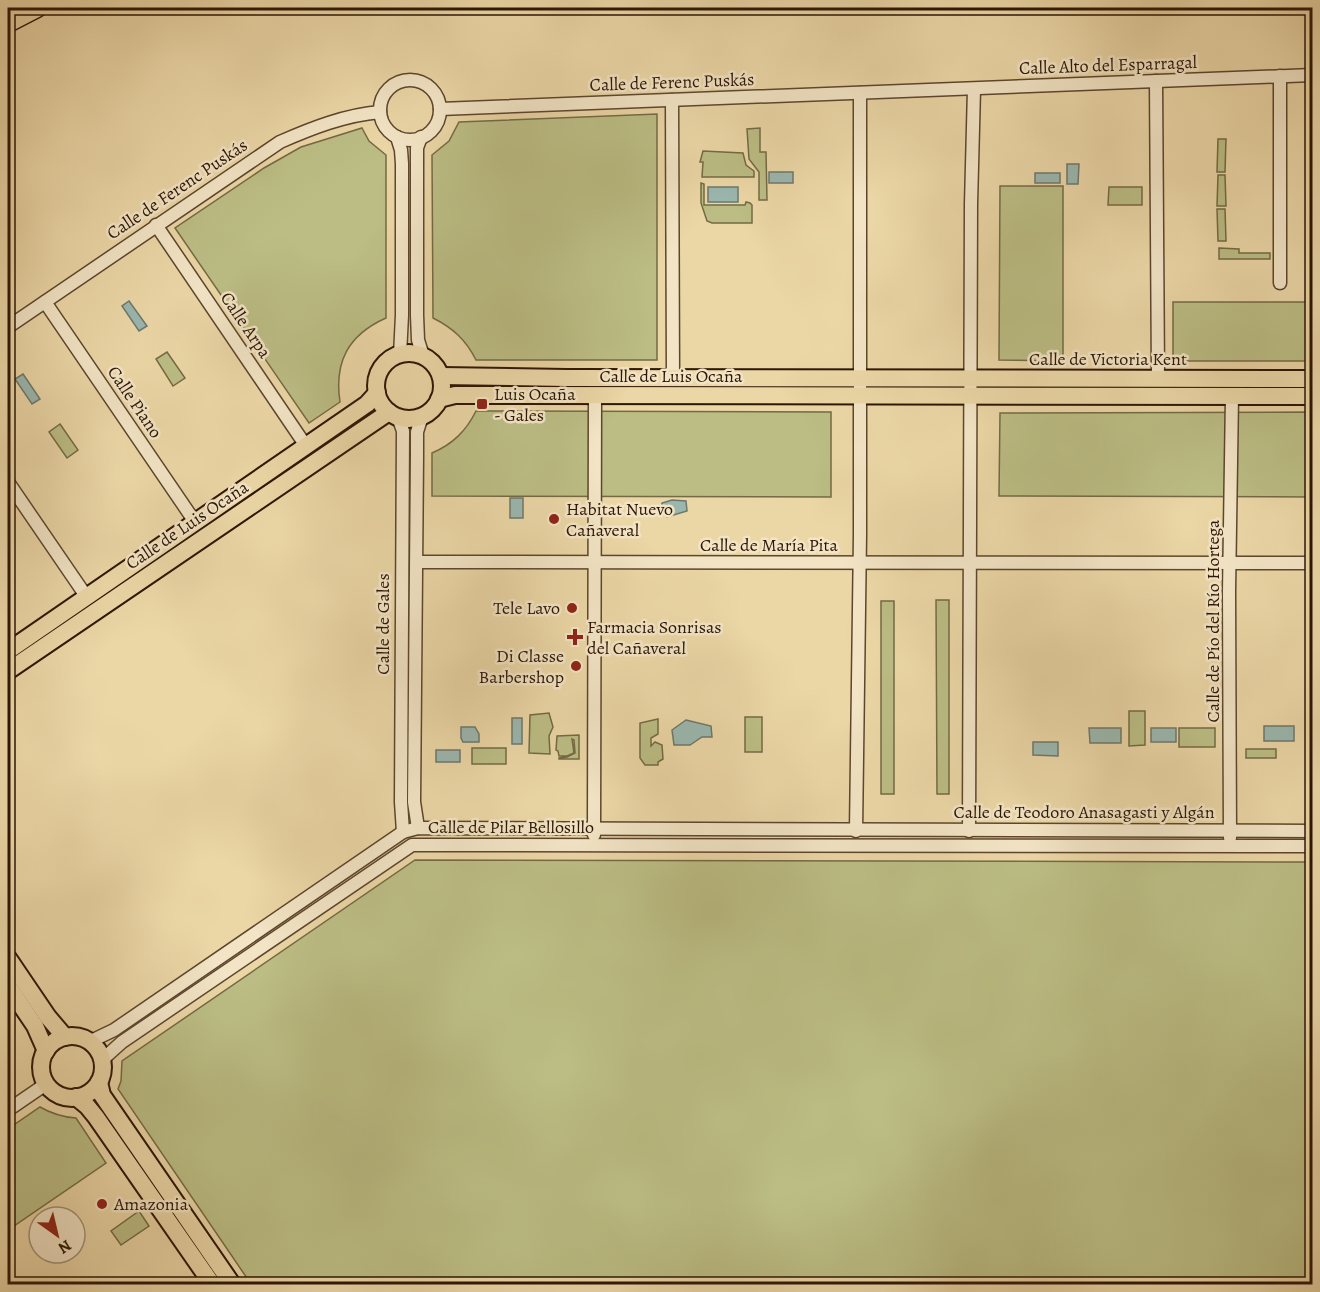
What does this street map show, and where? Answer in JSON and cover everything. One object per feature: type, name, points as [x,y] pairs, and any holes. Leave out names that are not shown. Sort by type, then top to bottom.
[{"type":"highway","points":[[8,22],[37,8]]},
{"type":"main road","points":[[407,353],[423,356],[434,364],[441,376],[442,392],[439,399],[432,409],[422,416],[414,418],[393,414],[380,400],[377,393],[381,369],[392,358],[400,355],[407,353]]},
{"type":"main road","name":"Calle de Luis Ocaña","points":[[441,376],[673,378],[860,387]]},
{"type":"main road","name":"Calle de Victoria Kent","points":[[970,387],[1158,378],[1312,379]]},
{"type":"main road","name":"Calle de Victoria Kent","points":[[904,387],[1312,396]]},
{"type":"main road","name":"Calle de Luis Ocaña","points":[[439,399],[456,395],[596,395],[904,387]]},
{"type":"main road","name":"Calle de Luis Ocaña","points":[[8,651],[368,404],[377,393]]},
{"type":"main road","name":"Calle de Luis Ocaña","points":[[8,671],[393,414]]},
{"type":"main road","points":[[8,958],[52,1023],[66,1037]]},
{"type":"main road","points":[[8,986],[35,1026],[46,1051]]},
{"type":"main road","points":[[66,1037],[89,1041],[95,1046],[102,1060],[102,1075],[93,1090],[76,1097],[63,1096],[51,1089],[43,1078],[41,1064],[51,1044],[66,1037]]},
{"type":"main road","points":[[99,1082],[102,1095],[110,1108],[232,1284]]},
{"type":"main road","points":[[76,1097],[96,1117],[212,1284]]},
{"type":"street","name":"Calle Alto del Esparragal","points":[[905,91],[1312,75]]},
{"type":"street","points":[[1280,76],[1280,283]]},
{"type":"street","points":[[421,138],[397,137],[385,127],[380,112],[381,102],[385,93],[392,86],[409,80],[418,81],[434,91],[440,109],[435,126],[421,138],[417,148],[418,340],[423,356]]},
{"type":"street","points":[[1156,81],[1158,378]]},
{"type":"street","points":[[969,831],[970,387],[974,89]]},
{"type":"street","name":"Calle de Ferenc Puskás","points":[[440,109],[905,91]]},
{"type":"street","points":[[856,831],[860,93]]},
{"type":"street","points":[[672,100],[673,378]]},
{"type":"street","name":"Calle de Ferenc Puskás","points":[[8,327],[280,142],[315,127],[349,117],[380,112]]},
{"type":"street","points":[[397,137],[402,164],[400,355]]},
{"type":"street","name":"Calle Arpa","points":[[156,225],[306,446]]},
{"type":"street","name":"Calle Piano","points":[[45,302],[195,522]]},
{"type":"street","points":[[594,845],[596,395]]},
{"type":"street","name":"Calle de Pío del Río Hortega","points":[[1230,846],[1232,396]]},
{"type":"street","name":"Calle de Gales","points":[[393,414],[403,431],[401,790],[403,832]]},
{"type":"street","name":"Calle de Gales","points":[[418,828],[414,802],[417,432],[422,416]]},
{"type":"street","points":[[8,482],[86,596]]},
{"type":"street","name":"Calle de María Pita","points":[[417,562],[1312,563]]},
{"type":"street","name":"Calle de Pilar Bellosillo","points":[[89,1041],[114,1030],[403,832],[418,828],[856,831]]},
{"type":"street","name":"Calle de Teodoro Anasagasti y Algán","points":[[856,831],[1312,831]]},
{"type":"street","name":"Calle de Pilar Bellosillo","points":[[102,1060],[122,1042],[412,845],[915,845]]},
{"type":"street","name":"Calle de Teodoro Anasagasti y Algán","points":[[915,845],[1312,846]]},
{"type":"street","points":[[8,1110],[46,1084]]},
{"type":"green space","points":[[657,114],[657,360],[476,360],[458,335],[433,318],[432,155],[449,141],[459,122]]},
{"type":"green space","points":[[362,128],[369,141],[386,155],[386,318],[362,333],[346,351],[339,374],[340,402],[309,423],[175,228],[264,168],[301,147]]},
{"type":"green space","points":[[760,128],[760,152],[766,152],[767,200],[759,200],[759,172],[749,159],[747,129]]},
{"type":"green space","points":[[1218,139],[1226,139],[1225,172],[1217,172]]},
{"type":"green space","points":[[703,151],[743,153],[746,165],[754,171],[754,177],[702,177],[703,162],[700,162]]},
{"type":"green space","points":[[1218,175],[1225,175],[1226,206],[1217,206]]},
{"type":"green space","points":[[701,183],[704,184],[704,205],[750,203],[752,223],[707,221],[701,203]]},
{"type":"green space","points":[[1000,186],[1063,186],[1063,361],[999,360]]},
{"type":"green space","points":[[1109,187],[1142,187],[1142,205],[1108,205]]},
{"type":"green space","points":[[1217,209],[1225,209],[1226,241],[1218,241]]},
{"type":"green space","points":[[1219,248],[1239,249],[1239,253],[1270,253],[1270,259],[1219,259]]},
{"type":"green space","points":[[1173,302],[1312,302],[1312,361],[1173,361]]},
{"type":"green space","points":[[167,352],[185,378],[173,386],[156,359]]},
{"type":"green space","points":[[476,411],[831,412],[831,497],[432,496],[432,453],[458,436]]},
{"type":"green space","points":[[1312,412],[1312,497],[999,496],[1000,413]]},
{"type":"green space","points":[[60,424],[78,450],[67,458],[49,432]]},
{"type":"green space","points":[[936,600],[949,600],[949,794],[937,794]]},
{"type":"green space","points":[[881,601],[894,601],[894,794],[881,794]]},
{"type":"green space","points":[[1129,711],[1145,711],[1145,745],[1129,746]]},
{"type":"green space","points":[[549,713],[553,727],[549,736],[550,754],[529,753],[530,715]]},
{"type":"green space","points":[[745,717],[762,717],[762,752],[745,752]]},
{"type":"green space","points":[[658,719],[658,734],[651,738],[651,746],[655,742],[662,745],[663,759],[658,762],[658,765],[645,765],[640,758],[640,723]]},
{"type":"green space","points":[[1179,728],[1215,728],[1215,747],[1179,747]]},
{"type":"green space","points":[[579,735],[579,759],[559,759],[575,753],[574,740],[572,739],[574,753],[559,756],[556,750],[557,736]]},
{"type":"green space","points":[[472,748],[506,748],[506,764],[472,764]]},
{"type":"green space","points":[[1246,749],[1276,749],[1276,758],[1246,758]]},
{"type":"green space","points":[[415,860],[1312,862],[1312,1284],[251,1284],[118,1089],[121,1081],[122,1061]]},
{"type":"green space","points":[[40,1107],[57,1115],[76,1118],[106,1163],[45,1205],[27,1205],[27,1217],[8,1230],[8,1129]]},
{"type":"green space","points":[[139,1211],[149,1226],[121,1245],[111,1231]]},
{"type":"water","points":[[1067,164],[1079,164],[1078,184],[1067,184]]},
{"type":"water","points":[[769,172],[793,172],[793,183],[769,183]]},
{"type":"water","points":[[1035,173],[1060,173],[1060,183],[1035,183]]},
{"type":"water","points":[[708,187],[738,187],[738,202],[708,202]]},
{"type":"water","points":[[129,301],[147,326],[139,331],[122,306]]},
{"type":"water","points":[[23,374],[40,399],[32,404],[15,379]]},
{"type":"water","points":[[510,498],[523,498],[523,518],[510,518]]},
{"type":"water","points":[[672,500],[686,501],[687,511],[667,517],[661,512],[662,503]]},
{"type":"water","points":[[512,718],[522,718],[522,744],[512,744]]},
{"type":"water","points":[[686,720],[711,726],[712,737],[702,737],[690,745],[674,745],[672,730]]},
{"type":"water","points":[[1264,726],[1294,726],[1294,741],[1264,741]]},
{"type":"water","points":[[461,727],[475,727],[479,734],[479,742],[463,742]]},
{"type":"water","points":[[1089,728],[1121,728],[1121,743],[1090,743]]},
{"type":"water","points":[[1151,728],[1176,728],[1176,742],[1151,742]]},
{"type":"water","points":[[1033,742],[1058,742],[1058,756],[1033,755]]},
{"type":"water","points":[[436,750],[460,750],[460,762],[436,762]]},
{"type":"place","name":"Luis Ocaña - Gales","points":[[482,404]]},
{"type":"place","name":"Habitat Nuevo Cañaveral","points":[[554,519]]},
{"type":"place","name":"Tele Lavo","points":[[572,608]]},
{"type":"place","name":"Farmacia Sonrisas del Cañaveral","points":[[575,637]]},
{"type":"place","name":"Di Classe Barbershop","points":[[576,666]]},
{"type":"place","name":"Amazonia","points":[[102,1204]]}]
